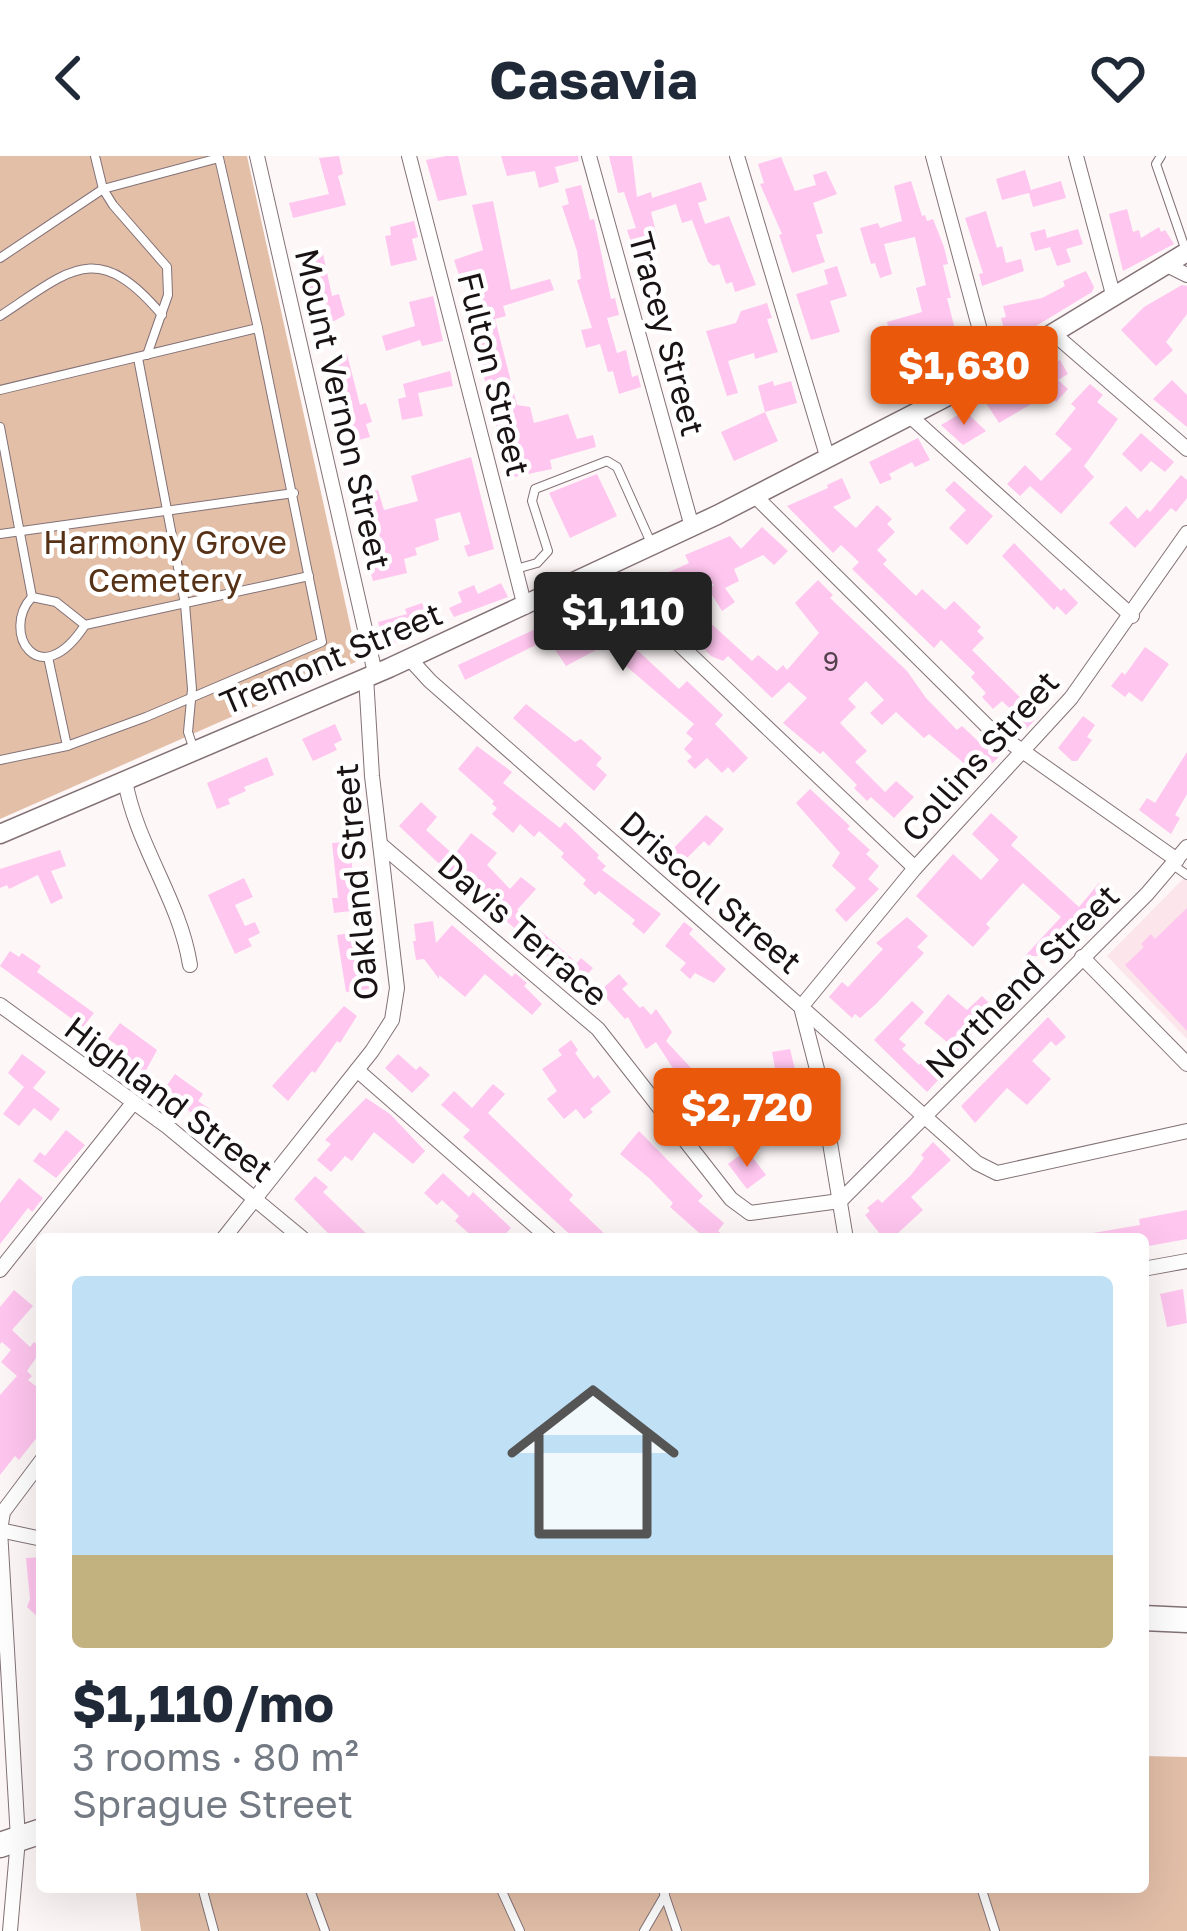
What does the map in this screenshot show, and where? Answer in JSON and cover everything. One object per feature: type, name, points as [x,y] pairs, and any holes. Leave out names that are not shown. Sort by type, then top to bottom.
[{"type":"highway","points":[[1149,1618],[1187,1621]]},
{"type":"street","name":"Mount Vernon Street","points":[[257,156],[370,675]]},
{"type":"street","name":"Fulton Street","points":[[409,156],[525,607]]},
{"type":"street","name":"Tracey Street","points":[[589,156],[692,527]]},
{"type":"street","points":[[737,156],[828,459]]},
{"type":"street","points":[[933,156],[992,371]]},
{"type":"street","points":[[1076,156],[1114,298]]},
{"type":"street","name":"Tremont Street","points":[[0,834],[602,572],[910,416],[1114,298],[1178,270],[1187,252]]},
{"type":"street","points":[[1054,334],[1187,449]]},
{"type":"street","points":[[910,416],[1132,616]]},
{"type":"street","points":[[755,496],[967,708],[1022,754],[1179,858]]},
{"type":"street","name":"Collins Street","points":[[801,1007],[915,868],[1080,686],[1187,533]]},
{"type":"street","points":[[602,572],[915,868]]},
{"type":"street","name":"Driscoll Street","points":[[410,658],[430,681],[801,1007],[819,1077],[845,1233]]},
{"type":"street","name":"Oakland Street","points":[[228,1233],[357,1070],[396,1010],[370,675]]},
{"type":"street","points":[[125,780],[143,840],[186,942],[190,965]]},
{"type":"street","name":"Davis Terrace","points":[[380,844],[598,1028],[740,1208],[761,1213],[840,1201]]},
{"type":"street","name":"Northend Street","points":[[840,1201],[1179,858]]},
{"type":"street","points":[[1082,957],[1187,1064]]},
{"type":"street","name":"Highland Street","points":[[0,1005],[133,1102],[296,1233]]},
{"type":"street","points":[[801,1007],[977,1162],[997,1173],[1187,1131]]},
{"type":"street","points":[[357,1070],[543,1233]]},
{"type":"street","points":[[0,1270],[133,1102]]},
{"type":"street","points":[[1149,1268],[1187,1261]]},
{"type":"street","points":[[10,1931],[20,1839],[0,1530],[3,1512],[36,1468]]},
{"type":"street","points":[[0,1530],[36,1538]]},
{"type":"lane","points":[[95,156],[103,189],[167,267],[163,316],[142,357],[185,604],[191,699],[188,732],[195,750]]},
{"type":"lane","points":[[1160,156],[1156,164],[1187,252]]},
{"type":"lane","points":[[0,258],[103,189],[219,158],[322,642],[67,746],[0,760]]},
{"type":"lane","points":[[0,316],[46,284],[95,267],[112,271],[131,284],[163,316]]},
{"type":"lane","points":[[0,390],[257,328]]},
{"type":"lane","points":[[0,427],[32,597]]},
{"type":"lane","points":[[515,569],[537,563],[548,550],[532,502],[536,489],[607,461],[617,467],[653,546]]},
{"type":"lane","points":[[0,534],[293,494]]},
{"type":"lane","points":[[13,650],[32,658],[48,657],[73,644],[86,625],[309,576]]},
{"type":"lane","points":[[10,610],[32,597],[56,602],[86,625]]},
{"type":"lane","points":[[48,657],[67,746]]},
{"type":"lane","points":[[1179,858],[1187,875]]},
{"type":"lane","points":[[204,1893],[214,1931]]},
{"type":"lane","points":[[311,1893],[326,1931]]},
{"type":"lane","points":[[503,1893],[520,1931]]},
{"type":"lane","points":[[644,1931],[663,1893]]},
{"type":"lane","points":[[665,1893],[677,1931]]},
{"type":"lane","points":[[984,1893],[994,1931]]},
{"type":"shaded area","points":[[1187,875],[1187,1039],[1107,956]]},
{"type":"green space","name":"Harmony Grove Cemetery","points":[[0,156],[247,156],[358,661],[0,819]]},
{"type":"green space","points":[[1149,1756],[1187,1757],[1187,1931],[141,1931],[136,1893],[1149,1893]]},
{"type":"building","points":[[339,156],[343,174],[338,176],[346,205],[293,218],[289,203],[329,194],[319,158]]},
{"type":"building","points":[[458,156],[467,195],[438,201],[426,160]]},
{"type":"building","points":[[501,156],[578,156],[579,161],[555,167],[559,182],[539,188],[535,171],[507,176]]},
{"type":"building","points":[[609,156],[632,156],[637,197],[651,192],[652,198],[701,182],[707,200],[698,203],[705,224],[729,216],[756,285],[735,292],[732,282],[726,284],[719,264],[708,262],[692,220],[682,223],[676,204],[651,212],[659,245],[651,247],[659,276],[644,281],[627,230],[636,228],[624,192],[618,193]]},
{"type":"building","points":[[781,157],[795,191],[816,185],[813,175],[826,171],[837,194],[813,203],[823,233],[816,235],[825,262],[792,273],[782,234],[760,184],[764,183],[758,164]]},
{"type":"building","points":[[1025,170],[1031,190],[1061,181],[1066,198],[1033,207],[1029,193],[1002,200],[996,179]]},
{"type":"building","points":[[911,181],[922,216],[933,219],[944,247],[951,298],[947,298],[959,345],[967,343],[974,365],[929,381],[915,329],[891,336],[887,322],[922,312],[916,288],[926,285],[915,237],[884,244],[892,274],[880,278],[860,228],[902,221],[894,186]]},
{"type":"building","points":[[581,185],[619,315],[607,318],[617,353],[626,350],[632,377],[638,375],[641,387],[619,394],[600,344],[586,348],[581,330],[592,328],[577,280],[581,279],[577,251],[562,206],[569,204],[565,189]]},
{"type":"building","points":[[493,201],[511,290],[550,279],[554,290],[503,306],[506,316],[495,319],[517,405],[530,407],[534,423],[568,414],[577,439],[593,435],[596,447],[550,460],[552,469],[509,478],[468,312],[484,307],[475,270],[459,275],[454,260],[483,250],[472,205]]},
{"type":"building","points":[[1127,209],[1133,232],[1139,230],[1141,238],[1159,227],[1174,244],[1123,271],[1109,214]]},
{"type":"building","points":[[986,211],[1006,263],[1021,259],[1024,271],[982,286],[979,274],[983,273],[965,218]]},
{"type":"building","points":[[414,221],[417,260],[391,266],[385,236],[391,235],[390,227]]},
{"type":"building","points":[[1045,229],[1047,238],[1078,229],[1083,244],[1066,249],[1071,262],[1057,266],[1050,247],[1035,251],[1030,233]]},
{"type":"building","points":[[322,249],[332,296],[339,294],[345,315],[327,325],[316,297],[310,298],[297,254]]},
{"type":"building","points":[[837,266],[847,296],[830,301],[840,332],[811,340],[796,294],[828,284],[824,270]]},
{"type":"building","points":[[1086,271],[1092,292],[1008,343],[1003,306],[1042,298]]},
{"type":"building","points":[[1187,286],[1187,314],[1166,342],[1173,350],[1156,366],[1121,330],[1144,307]]},
{"type":"building","points":[[433,296],[443,341],[422,346],[420,340],[386,351],[382,336],[415,326],[409,302]]},
{"type":"building","points":[[767,303],[778,352],[728,361],[738,393],[727,396],[706,331],[736,323],[741,311]]},
{"type":"building","points":[[347,354],[360,405],[366,403],[372,422],[366,424],[370,437],[351,442],[326,359]]},
{"type":"building","points":[[1060,360],[1068,374],[1058,380],[1068,389],[1056,402],[1047,393],[1038,403],[999,423],[986,403],[1003,393],[1007,399],[1022,382],[1027,386],[1037,372]]},
{"type":"building","points":[[450,371],[453,386],[418,393],[423,416],[402,420],[398,399],[406,397],[403,384]]},
{"type":"building","points":[[1172,380],[1187,395],[1187,427],[1153,399]]},
{"type":"building","points":[[773,381],[774,386],[791,381],[797,403],[765,412],[758,386]]},
{"type":"building","points":[[1090,384],[1103,395],[1097,402],[1118,419],[1084,466],[1094,477],[1061,514],[1030,486],[1020,496],[1007,484],[1025,465],[1041,481],[1072,449],[1055,434],[1076,408],[1071,404]]},
{"type":"building","points":[[965,411],[986,431],[963,445],[941,425]]},
{"type":"building","points":[[765,412],[778,441],[734,461],[721,432]]},
{"type":"building","points":[[1141,433],[1174,462],[1165,472],[1151,461],[1141,472],[1122,454]]},
{"type":"building","points":[[918,438],[930,460],[915,467],[912,462],[880,484],[869,462]]},
{"type":"building","points":[[471,457],[494,549],[468,557],[464,546],[470,544],[460,512],[435,519],[439,540],[415,548],[417,555],[404,559],[407,573],[373,581],[369,566],[386,562],[378,531],[364,535],[359,520],[372,517],[366,493],[378,490],[384,510],[418,501],[411,476]]},
{"type":"building","points":[[597,474],[617,516],[570,538],[549,493]]},
{"type":"building","points":[[1181,475],[1187,480],[1187,498],[1176,512],[1171,508],[1135,548],[1109,523],[1126,506],[1138,519],[1147,509],[1150,512]]},
{"type":"building","points":[[842,478],[851,498],[833,507],[856,528],[877,505],[892,519],[887,524],[895,532],[877,550],[887,560],[883,564],[916,596],[922,589],[945,610],[954,601],[981,627],[977,631],[984,638],[972,650],[1039,716],[1022,733],[1012,723],[1018,716],[1002,701],[993,709],[971,677],[975,673],[941,640],[934,648],[852,569],[859,562],[841,545],[833,553],[787,506]]},
{"type":"building","points":[[954,481],[993,516],[967,545],[949,528],[966,510],[945,490]]},
{"type":"building","points":[[762,527],[788,551],[774,565],[763,555],[734,569],[739,581],[725,588],[735,602],[722,611],[712,595],[701,600],[714,584],[700,585],[696,578],[669,591],[675,603],[662,609],[652,580],[689,563],[685,555],[730,536],[741,549]]},
{"type":"building","points":[[1014,543],[1078,603],[1066,615],[1057,606],[1054,610],[1002,556]]},
{"type":"building","points":[[818,580],[957,730],[962,726],[981,744],[986,739],[1003,753],[984,771],[976,763],[971,769],[929,734],[924,738],[896,712],[882,725],[870,713],[884,700],[866,681],[848,699],[856,707],[840,723],[867,751],[855,762],[885,792],[896,781],[914,797],[894,818],[871,797],[867,801],[823,751],[820,754],[783,723],[807,698],[789,682],[772,698],[728,656],[723,661],[711,656],[676,625],[693,607],[752,661],[758,655],[777,671],[783,665],[787,670],[819,633],[795,603]]},
{"type":"building","points":[[501,583],[508,597],[454,617],[449,608],[462,602],[458,592],[474,585],[478,594]]},
{"type":"building","points":[[607,596],[625,634],[635,625],[643,639],[634,647],[679,689],[687,681],[723,715],[715,724],[748,758],[733,773],[728,767],[722,773],[707,758],[695,769],[687,761],[692,757],[684,749],[693,739],[686,733],[694,724],[620,661],[609,643],[566,666],[548,639],[465,680],[458,665]]},
{"type":"building","points":[[422,603],[432,631],[385,646],[378,622],[407,614],[405,609]]},
{"type":"building","points":[[1145,647],[1169,664],[1142,702],[1111,686]]},
{"type":"building","points":[[526,704],[602,758],[596,765],[607,775],[594,791],[513,718]]},
{"type":"building","points":[[1083,716],[1095,725],[1087,737],[1092,740],[1077,761],[1072,761],[1058,748]]},
{"type":"building","points":[[335,724],[342,740],[334,744],[337,750],[313,761],[302,739]]},
{"type":"building","points":[[477,746],[512,772],[503,783],[560,828],[565,822],[599,855],[606,866],[602,870],[661,914],[644,934],[632,924],[635,920],[583,884],[586,880],[561,857],[564,853],[539,831],[534,837],[520,824],[513,833],[492,814],[497,808],[494,801],[458,769]]},
{"type":"building","points":[[1187,752],[1187,794],[1171,834],[1139,810],[1147,798],[1155,803]]},
{"type":"building","points":[[267,757],[274,775],[244,787],[246,791],[217,809],[207,783]]},
{"type":"building","points":[[810,789],[850,826],[847,829],[870,850],[866,854],[879,866],[868,879],[879,889],[846,922],[835,910],[856,888],[832,866],[840,853],[796,803]]},
{"type":"building","points":[[421,802],[437,817],[426,830],[454,855],[471,833],[497,853],[487,865],[510,889],[521,877],[536,889],[517,910],[577,963],[581,958],[593,968],[578,984],[488,905],[486,908],[399,826]]},
{"type":"building","points":[[991,813],[1018,837],[1011,845],[1079,907],[1099,883],[1113,895],[1101,909],[1097,904],[1049,956],[1025,956],[1061,917],[1023,883],[986,924],[990,928],[973,947],[916,896],[953,854],[981,880],[999,860],[972,834]]},
{"type":"building","points":[[706,815],[724,829],[709,846],[704,841],[679,866],[667,855]]},
{"type":"building","points":[[351,842],[359,910],[334,913],[332,898],[338,898],[332,843]]},
{"type":"building","points":[[60,850],[66,866],[51,871],[63,898],[51,904],[38,875],[9,889],[7,885],[0,888],[0,869]]},
{"type":"building","points":[[244,878],[253,897],[235,905],[245,926],[255,922],[260,933],[248,939],[252,946],[235,954],[208,895]]},
{"type":"building","points":[[1187,908],[1187,1031],[1125,965],[1151,934],[1155,939]]},
{"type":"building","points":[[907,917],[928,936],[917,947],[924,953],[876,1004],[860,1018],[855,1014],[852,1018],[829,997],[842,982],[848,987],[883,949],[876,943]]},
{"type":"building","points":[[433,921],[436,943],[452,925],[512,977],[515,973],[527,983],[524,986],[542,1004],[532,1015],[485,974],[465,997],[439,975],[439,979],[424,959],[416,960],[413,941],[414,924]]},
{"type":"building","points":[[684,922],[693,929],[689,934],[726,969],[714,983],[695,973],[690,979],[680,970],[686,963],[665,946]]},
{"type":"building","points":[[364,931],[369,989],[346,992],[337,935]]},
{"type":"building","points":[[10,951],[41,966],[37,972],[94,1013],[83,1027],[0,966]]},
{"type":"building","points":[[619,974],[628,984],[622,989],[640,1008],[651,1015],[656,1009],[672,1032],[666,1041],[691,1068],[678,1076],[656,1042],[646,1049],[628,1017],[600,991]]},
{"type":"building","points":[[948,994],[967,1010],[982,996],[998,1012],[984,1026],[981,1023],[958,1051],[924,1023]]},
{"type":"building","points":[[912,1001],[924,1012],[899,1039],[906,1045],[902,1049],[919,1065],[927,1057],[943,1075],[927,1092],[874,1040]]},
{"type":"building","points":[[344,1006],[357,1016],[340,1043],[288,1101],[272,1086]]},
{"type":"building","points":[[1048,1017],[1066,1037],[1056,1046],[1051,1041],[1032,1061],[1051,1079],[1027,1105],[1007,1088],[975,1123],[961,1106]]},
{"type":"building","points":[[120,1023],[157,1050],[144,1074],[116,1053],[120,1047],[108,1039]]},
{"type":"building","points":[[571,1040],[594,1079],[598,1075],[611,1092],[584,1119],[576,1109],[564,1119],[547,1099],[557,1091],[542,1069],[562,1055],[558,1050]]},
{"type":"building","points":[[790,1049],[810,1131],[784,1134],[782,1123],[795,1113],[750,1124],[744,1099],[726,1102],[723,1088],[752,1083],[750,1071],[775,1068],[772,1052]]},
{"type":"building","points":[[22,1054],[46,1072],[33,1088],[60,1109],[51,1121],[34,1108],[19,1126],[3,1114],[24,1087],[8,1073]]},
{"type":"building","points":[[398,1054],[430,1075],[412,1093],[385,1068]]},
{"type":"building","points":[[175,1074],[203,1094],[198,1101],[210,1109],[202,1120],[162,1092]]},
{"type":"building","points":[[493,1084],[505,1094],[488,1113],[573,1195],[569,1200],[604,1233],[568,1233],[463,1137],[470,1130],[441,1105],[454,1091],[472,1108]]},
{"type":"building","points":[[366,1098],[390,1114],[425,1151],[413,1164],[374,1132],[352,1161],[345,1156],[331,1172],[317,1160],[331,1144],[325,1140]]},
{"type":"building","points":[[66,1130],[85,1145],[56,1178],[33,1161],[40,1152],[45,1156]]},
{"type":"building","points":[[639,1131],[703,1196],[698,1201],[724,1223],[721,1233],[699,1233],[620,1154]]},
{"type":"building","points":[[933,1142],[951,1160],[911,1197],[923,1210],[898,1233],[879,1233],[865,1215],[870,1211],[867,1208],[878,1199],[882,1203],[911,1175],[924,1158],[921,1155]]},
{"type":"building","points":[[747,1150],[766,1175],[747,1189],[728,1164]]},
{"type":"building","points":[[443,1173],[469,1197],[473,1192],[511,1228],[506,1233],[468,1233],[442,1200],[437,1205],[424,1193]]},
{"type":"building","points":[[315,1176],[328,1187],[323,1192],[366,1233],[328,1233],[294,1199]]},
{"type":"building","points":[[19,1178],[43,1198],[32,1212],[28,1208],[0,1244],[0,1203]]},
{"type":"building","points":[[1187,1210],[1187,1239],[1149,1246],[1149,1233],[1093,1233],[1140,1225],[1139,1219]]},
{"type":"building","points":[[1183,1289],[1187,1323],[1167,1327],[1160,1294]]},
{"type":"building","points":[[14,1290],[33,1306],[12,1330],[30,1347],[36,1344],[36,1358],[27,1371],[32,1376],[28,1380],[36,1386],[36,1439],[0,1475],[0,1395],[17,1376],[1,1362],[11,1350],[0,1344],[0,1307]]},
{"type":"building","points":[[36,1557],[36,1615],[27,1607],[26,1558]]}]
